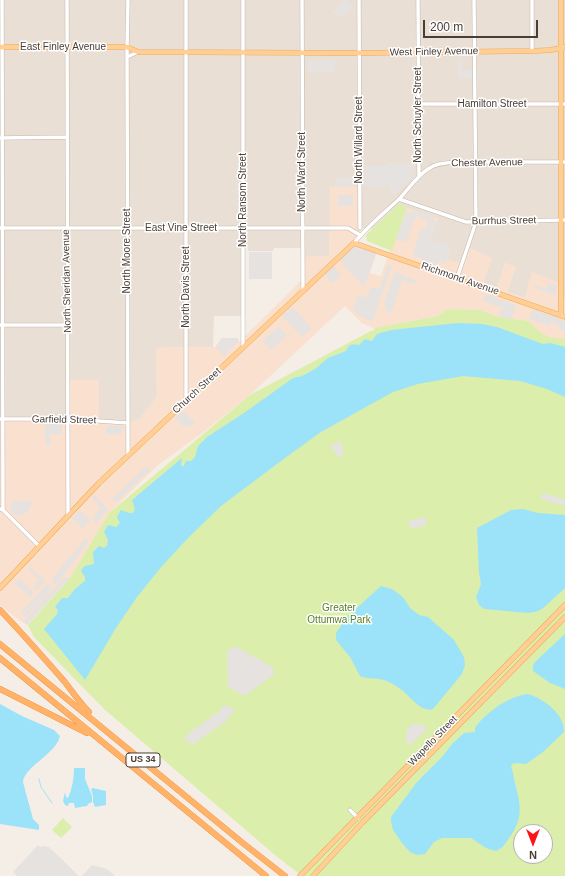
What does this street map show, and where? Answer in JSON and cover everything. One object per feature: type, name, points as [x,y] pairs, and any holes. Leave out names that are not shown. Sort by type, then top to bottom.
[{"type":"highway","points":[[0,610],[65,683],[79,702],[112,734]]},
{"type":"highway","name":"US 34","points":[[0,644],[285,876]]},
{"type":"highway","name":"US 34","points":[[0,658],[266,876]]},
{"type":"highway","points":[[0,690],[76,726],[102,742]]},
{"type":"main road","points":[[561,0],[563,40],[563,316]]},
{"type":"main road","name":"East Finley Avenue","points":[[1,47],[127,47]]},
{"type":"main road","points":[[127,47],[138,52],[302,52]]},
{"type":"main road","name":"West Finley Avenue","points":[[302,52],[532,51],[551,50],[563,47]]},
{"type":"main road","name":"Richmond Avenue","points":[[354,243],[563,316]]},
{"type":"main road","name":"Church Street","points":[[0,588],[68,514],[128,455],[354,243]]},
{"type":"main road","name":"Wapello Street","points":[[300,876],[565,605]]},
{"type":"main road","name":"Wapello Street","points":[[313,876],[362,823],[565,617]]},
{"type":"street","points":[[2,0],[2,510],[39,546]]},
{"type":"street","name":"North Sheridan Avenue","points":[[67,0],[68,514]]},
{"type":"street","name":"North Moore Street","points":[[128,0],[128,455]]},
{"type":"street","name":"North Davis Street","points":[[186,0],[186,402]]},
{"type":"street","name":"North Ransom Street","points":[[243,346],[244,0]]},
{"type":"street","name":"North Ward Street","points":[[302,0],[303,291]]},
{"type":"street","name":"North Willard Street","points":[[359,0],[358,52],[360,228]]},
{"type":"street","name":"North Schuyler Street","points":[[418,0],[419,177]]},
{"type":"street","points":[[457,278],[476,222],[474,162],[474,0]]},
{"type":"street","points":[[532,0],[532,51]]},
{"type":"street","points":[[127,57],[138,52]]},
{"type":"street","name":"Hamilton Street","points":[[418,104],[563,104]]},
{"type":"street","points":[[1,138],[67,137]]},
{"type":"street","name":"Chester Avenue","points":[[399,199],[419,177],[428,169],[437,164],[455,162],[563,162]]},
{"type":"street","name":"Burrhus Street","points":[[399,199],[461,220],[476,222],[563,220]]},
{"type":"street","name":"Church Street","points":[[354,243],[360,235],[399,199]]},
{"type":"street","name":"East Vine Street","points":[[1,228],[348,228],[360,235]]},
{"type":"street","points":[[1,324],[68,324]]},
{"type":"street","name":"Garfield Street","points":[[2,419],[69,419],[128,422]]},
{"type":"street","points":[[350,810],[358,818]]},
{"type":"shaded area","points":[[0,0],[565,0],[565,298],[558,298],[532,273],[525,298],[507,292],[516,267],[505,263],[497,288],[483,283],[491,258],[486,256],[462,264],[448,260],[430,240],[438,219],[407,208],[400,203],[372,229],[360,228],[359,187],[331,187],[329,256],[305,257],[304,248],[274,248],[273,251],[248,251],[248,248],[243,248],[243,316],[214,316],[213,347],[156,348],[157,397],[140,419],[128,423],[69,419],[0,419]]},
{"type":"shaded area","points":[[344,0],[354,7],[342,19],[337,13],[334,15],[331,13]]},
{"type":"shaded area","points":[[458,58],[462,58],[462,70],[473,70],[473,78],[458,78]]},
{"type":"shaded area","points":[[307,60],[335,60],[335,72],[307,72]]},
{"type":"shaded area","points":[[389,163],[413,164],[412,177],[393,196],[390,193],[390,187],[365,187],[365,166],[389,166]]},
{"type":"shaded area","points":[[335,178],[354,178],[354,187],[335,187]]},
{"type":"shaded area","points":[[330,187],[359,187],[360,235],[354,243],[376,255],[370,273],[381,276],[407,208],[438,219],[431,240],[452,247],[448,260],[462,264],[468,247],[492,258],[483,283],[497,288],[505,263],[516,267],[507,292],[525,298],[532,272],[558,282],[558,298],[565,298],[565,339],[554,339],[538,333],[529,321],[499,317],[480,310],[448,309],[438,316],[374,328],[362,323],[345,306],[250,395],[205,431],[158,465],[109,513],[70,578],[27,625],[15,617],[0,605],[0,419],[69,419],[68,380],[99,380],[99,421],[128,423],[140,419],[157,397],[156,348],[215,347],[222,338],[238,338],[239,342],[305,277],[305,257],[329,256]]},
{"type":"shaded area","points":[[338,195],[353,195],[353,206],[338,206]]},
{"type":"shaded area","points":[[414,210],[434,218],[433,221],[437,222],[431,240],[452,247],[446,264],[437,261],[435,266],[422,262],[423,259],[413,255],[421,228],[425,230],[428,221],[416,215],[406,242],[396,239],[406,211],[413,213]]},
{"type":"shaded area","points":[[354,243],[377,250],[364,287],[338,258]]},
{"type":"shaded area","points":[[249,252],[272,252],[272,279],[249,279]]},
{"type":"shaded area","points":[[388,265],[392,265],[373,321],[363,318],[353,310],[358,295],[367,298],[370,288],[380,288]]},
{"type":"shaded area","points":[[333,266],[341,275],[333,283],[324,274]]},
{"type":"shaded area","points":[[395,272],[417,281],[416,284],[402,280],[391,313],[387,312],[384,303]]},
{"type":"shaded area","points":[[548,283],[557,285],[556,295],[534,288],[534,285],[546,289]]},
{"type":"shaded area","points":[[485,294],[516,305],[511,319],[499,317],[502,308],[483,301]]},
{"type":"shaded area","points":[[292,307],[312,328],[302,337],[282,316]]},
{"type":"shaded area","points":[[533,309],[565,321],[565,331],[558,329],[559,325],[551,322],[550,326],[530,319]]},
{"type":"shaded area","points":[[278,327],[287,335],[271,350],[263,341]]},
{"type":"shaded area","points":[[222,338],[238,338],[238,342],[224,356],[216,347]]},
{"type":"shaded area","points":[[182,411],[195,424],[184,427],[175,418]]},
{"type":"shaded area","points":[[45,423],[62,423],[62,434],[50,434],[50,445],[45,445]]},
{"type":"shaded area","points":[[106,426],[122,426],[122,434],[106,434]]},
{"type":"shaded area","points":[[340,441],[342,444],[343,455],[339,458],[330,446]]},
{"type":"shaded area","points":[[146,466],[150,470],[116,502],[112,499]]},
{"type":"shaded area","points":[[543,493],[565,500],[565,506],[541,499]]},
{"type":"shaded area","points":[[94,495],[108,509],[96,523],[92,519],[101,508],[92,498]]},
{"type":"shaded area","points":[[11,501],[33,501],[27,512],[21,515],[15,515],[11,509]]},
{"type":"shaded area","points":[[79,511],[90,520],[83,528],[72,518]]},
{"type":"shaded area","points":[[425,517],[427,525],[411,529],[408,521]]},
{"type":"shaded area","points":[[86,538],[89,541],[56,585],[52,579]]},
{"type":"shaded area","points":[[29,566],[45,581],[37,590],[33,587],[39,580],[29,571]]},
{"type":"shaded area","points":[[65,577],[70,578],[27,625],[24,621]]},
{"type":"shaded area","points":[[19,579],[34,593],[30,597],[15,583]]},
{"type":"shaded area","points":[[48,584],[52,589],[25,617],[21,612]]},
{"type":"shaded area","points":[[235,646],[272,667],[275,674],[244,696],[228,687],[227,651]]},
{"type":"shaded area","points":[[224,704],[235,710],[224,723],[193,745],[184,739],[190,732],[220,711]]},
{"type":"shaded area","points":[[413,724],[422,725],[427,729],[410,745],[407,743],[406,739],[407,729]]},
{"type":"shaded area","points":[[38,845],[40,847],[49,847],[79,876],[17,876],[13,872]]},
{"type":"shaded area","points":[[92,865],[107,869],[115,876],[82,876]]},
{"type":"green space","points":[[400,203],[407,208],[392,251],[367,241],[366,235]]},
{"type":"green space","name":"Greater Ottumwa Park","points":[[448,309],[480,310],[499,317],[529,321],[537,329],[549,337],[565,339],[565,876],[302,876],[275,855],[104,709],[34,637],[28,625],[70,578],[109,513],[250,395],[375,330],[374,328],[438,316]]},
{"type":"green space","points":[[63,818],[72,827],[61,838],[52,830]]},
{"type":"water","points":[[458,323],[482,324],[497,327],[543,344],[550,343],[565,347],[565,397],[547,389],[520,381],[463,376],[418,384],[393,392],[321,432],[221,506],[188,538],[162,566],[137,597],[116,628],[85,680],[44,629],[57,614],[58,610],[55,607],[62,598],[68,598],[75,589],[85,581],[85,577],[81,571],[82,569],[85,566],[94,564],[93,552],[99,546],[104,548],[107,546],[108,540],[104,532],[108,525],[116,527],[120,523],[117,517],[121,510],[133,513],[135,509],[132,500],[182,458],[181,465],[183,467],[186,461],[191,461],[195,457],[198,446],[207,437],[293,378],[302,376],[315,369],[328,358],[346,351],[351,345],[359,345],[365,339],[372,341],[377,334],[391,330]]},
{"type":"water","points":[[523,509],[538,513],[565,515],[565,588],[542,609],[535,612],[528,613],[484,609],[479,605],[476,597],[481,584],[479,573],[477,528],[511,510]]},
{"type":"water","points":[[381,586],[392,589],[403,597],[410,608],[419,615],[428,617],[454,640],[464,657],[465,665],[462,674],[433,709],[419,706],[403,691],[390,682],[360,676],[350,657],[336,640],[336,633],[347,617]]},
{"type":"water","points":[[565,634],[565,689],[550,683],[533,671],[533,665]]},
{"type":"water","points":[[528,694],[547,703],[561,719],[564,732],[543,752],[526,764],[512,764],[511,767],[520,810],[517,824],[513,824],[513,832],[505,844],[496,851],[486,848],[471,838],[442,838],[434,842],[425,854],[417,855],[410,852],[393,830],[391,817],[417,782],[443,756],[452,744],[464,733],[475,732],[475,728],[485,716],[498,706],[521,695]]},
{"type":"water","points":[[0,704],[22,716],[54,730],[60,736],[53,749],[29,771],[23,782],[33,819],[39,825],[39,830],[0,824]]},
{"type":"water","points":[[74,768],[85,768],[85,779],[92,796],[92,802],[87,806],[75,808],[74,803],[69,803],[68,806],[65,805],[63,801],[65,792],[66,797],[68,798],[71,791]]},
{"type":"water","points":[[93,788],[106,791],[106,805],[95,807],[91,789]]},
{"type":"waterway","points":[[39,779],[41,787],[52,803]]}]
